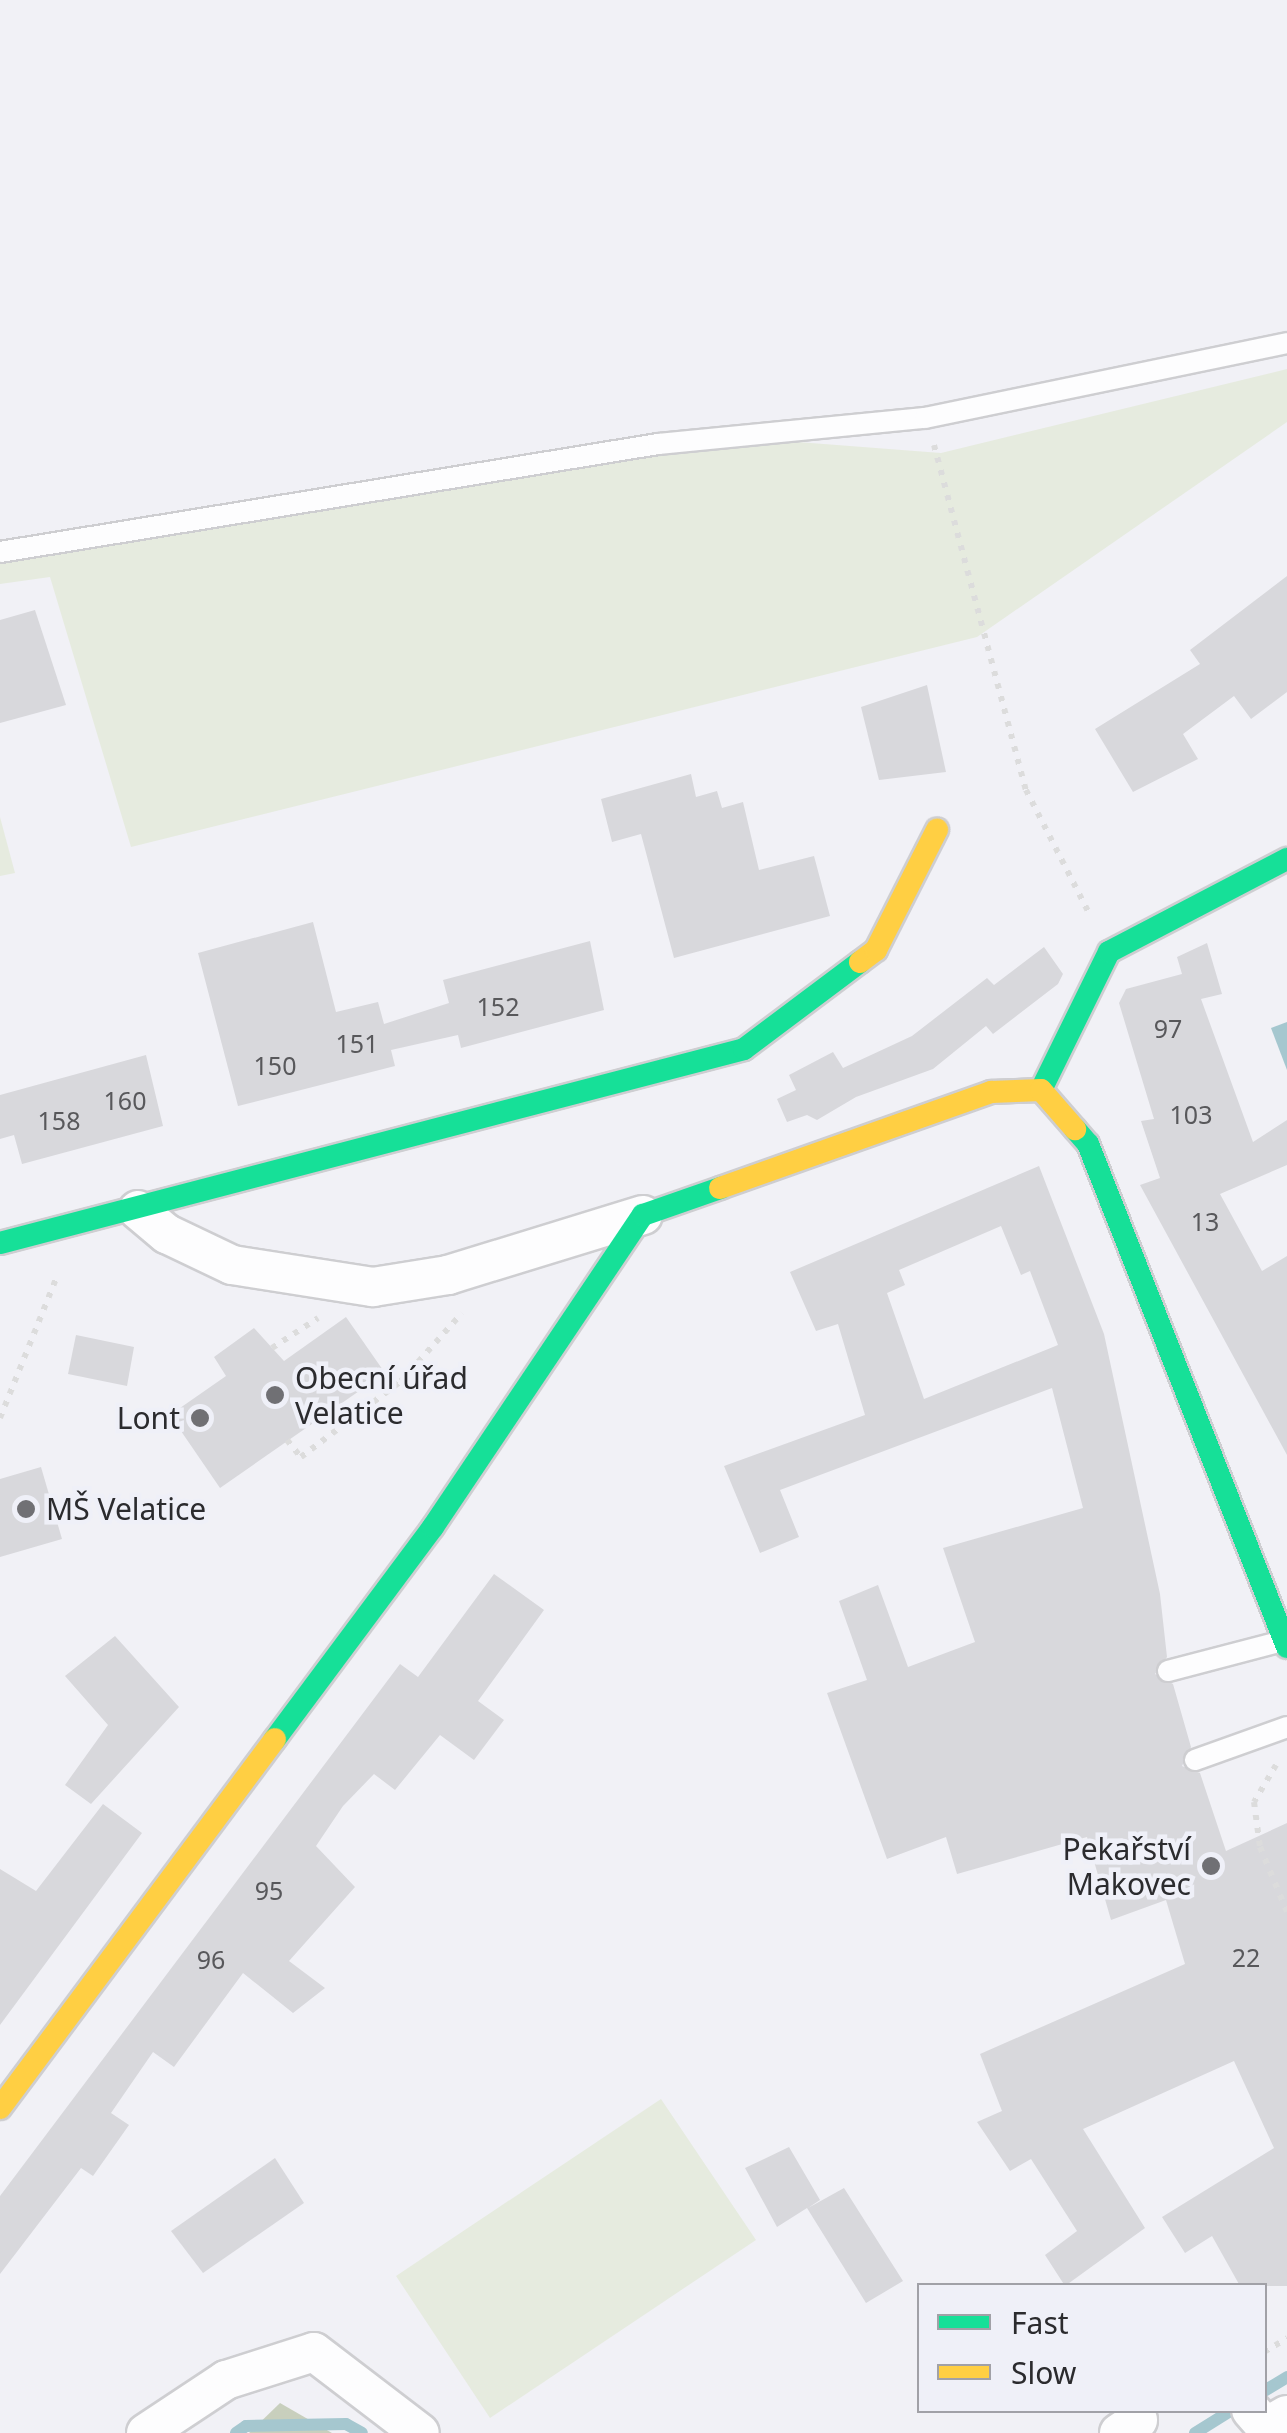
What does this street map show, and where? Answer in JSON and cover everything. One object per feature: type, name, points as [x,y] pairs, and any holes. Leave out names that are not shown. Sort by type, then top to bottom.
[{"type":"street","points":[[0,1243],[138,1210],[744,1048],[876,950],[937,830]]},
{"type":"street","points":[[1041,1090],[1109,952],[1287,858]]},
{"type":"street","points":[[138,1210],[231,1277],[373,1287],[448,1275],[644,1214],[991,1092],[1041,1090]]},
{"type":"street","points":[[1041,1090],[1088,1144],[1286,1644]]},
{"type":"street","points":[[0,2108],[433,1528],[644,1214]]},
{"type":"street","points":[[146,2433],[226,2380],[314,2352],[420,2433]]},
{"type":"street","points":[[1254,2413],[1266,2427],[1287,2415]]},
{"type":"lane","points":[[0,552],[658,444],[925,418],[1287,343]]},
{"type":"lane","points":[[1168,1672],[1286,1644]]},
{"type":"lane","points":[[1195,1760],[1287,1727]]},
{"type":"path","points":[[925,418],[974,578],[1026,790],[1109,952]]},
{"type":"path","points":[[0,1418],[78,1224]]},
{"type":"path","points":[[287,1440],[301,1457],[401,1380],[476,1300]]},
{"type":"path","points":[[1282,1755],[1254,1802],[1260,1847],[1287,1912]]},
{"type":"shaded area","points":[[1287,369],[1287,422],[977,637],[131,847],[50,577],[0,584],[0,564],[759,439],[941,453]]},
{"type":"shaded area","points":[[0,817],[15,873],[0,876]]},
{"type":"shaded area","points":[[661,2099],[756,2240],[490,2418],[396,2276]]},
{"type":"green space","points":[[280,2403],[332,2433],[249,2433]]},
{"type":"water","points":[[1287,1022],[1287,1070],[1271,1028]]},
{"type":"building","points":[[1287,576],[1287,692],[1251,719],[1234,696],[1183,734],[1198,759],[1133,792],[1095,729],[1200,664],[1190,650]]},
{"type":"building","points":[[35,610],[66,705],[0,723],[0,620]]},
{"type":"building","points":[[927,685],[946,772],[879,780],[861,707]]},
{"type":"building","points":[[691,774],[696,797],[717,791],[722,808],[743,802],[759,870],[814,856],[830,916],[674,958],[641,834],[612,842],[601,799]]},
{"type":"building","points":[[313,922],[336,1012],[378,1002],[384,1024],[449,1003],[443,980],[590,941],[604,1010],[461,1048],[458,1035],[391,1050],[395,1066],[238,1106],[198,953]]},
{"type":"building","points":[[1207,943],[1222,994],[1201,999],[1253,1142],[1287,1120],[1287,1165],[1220,1194],[1262,1271],[1287,1256],[1287,1455],[1140,1185],[1160,1178],[1141,1121],[1154,1119],[1119,1003],[1126,989],[1182,974],[1177,957]]},
{"type":"building","points":[[1044,947],[1063,974],[1058,984],[993,1034],[986,1026],[933,1069],[856,1097],[817,1120],[807,1115],[787,1122],[777,1099],[796,1090],[789,1075],[833,1052],[843,1068],[912,1036],[987,978],[994,985]]},
{"type":"building","points":[[146,1055],[163,1126],[22,1164],[14,1135],[0,1139],[0,1095]]},
{"type":"building","points":[[1039,1166],[1104,1334],[1160,1594],[1167,1657],[1155,1674],[1173,1684],[1191,1747],[1182,1766],[1200,1773],[1226,1851],[1287,1823],[1287,2286],[1238,2283],[1212,2236],[1185,2253],[1162,2217],[1274,2148],[1234,2061],[1083,2129],[1145,2228],[1069,2283],[1063,2283],[1045,2255],[1077,2231],[1031,2159],[1010,2171],[977,2122],[1002,2111],[980,2054],[1185,1964],[1166,1900],[1111,1920],[1087,1837],[957,1874],[946,1837],[887,1859],[827,1693],[867,1680],[839,1601],[878,1585],[908,1667],[975,1642],[943,1548],[1083,1508],[1052,1388],[780,1490],[799,1537],[760,1553],[724,1466],[865,1415],[838,1324],[816,1331],[790,1272]],"holes":[[[1001,1226],[1021,1275],[1030,1271],[1058,1345],[924,1399],[887,1293],[905,1285],[899,1270]]]},
{"type":"building","name":"Obecní úřad Velatice","points":[[346,1317],[385,1373],[220,1488],[170,1415],[226,1376],[214,1357],[254,1328],[284,1361]]},
{"type":"building","points":[[76,1335],[134,1347],[127,1386],[68,1374]]},
{"type":"building","name":"MŠ Velatice","points":[[41,1467],[62,1539],[0,1557],[0,1479]]},
{"type":"building","points":[[494,1574],[544,1610],[478,1701],[504,1720],[474,1760],[440,1735],[395,1790],[374,1774],[343,1806],[316,1846],[355,1887],[289,1961],[325,1988],[293,2013],[243,1973],[174,2067],[153,2052],[111,2113],[129,2125],[93,2176],[81,2168],[0,2274],[0,2196],[400,1664],[418,1677]]},
{"type":"building","points":[[115,1636],[179,1707],[91,1804],[65,1785],[108,1725],[65,1676]]},
{"type":"building","points":[[103,1804],[142,1833],[0,2025],[0,1869],[36,1891]]},
{"type":"building","points":[[789,2147],[820,2200],[808,2208],[844,2188],[903,2281],[866,2303],[807,2208],[777,2227],[745,2168]]},
{"type":"building","points":[[275,2158],[304,2203],[203,2273],[171,2231]]},
{"type":"waterway","points":[[1267,2389],[1287,2377]]},
{"type":"waterway","points":[[1195,2433],[1227,2413]]},
{"type":"waterway","points":[[236,2433],[246,2426],[346,2424],[362,2433]]},
{"type":"traffic: fast","points":[[1041,1090],[1109,952],[1287,859]]},
{"type":"traffic: fast","points":[[0,1243],[744,1049],[860,962]]},
{"type":"traffic: fast","points":[[1075,1129],[1088,1144],[1287,1647]]},
{"type":"traffic: fast","points":[[275,1739],[433,1527],[643,1215],[720,1188]]},
{"type":"traffic: slow","points":[[860,962],[876,950],[937,830]]},
{"type":"traffic: slow","points":[[720,1188],[991,1092],[1041,1090],[1075,1129]]},
{"type":"traffic: slow","points":[[0,2108],[275,1739]]},
{"type":"place","name":"Obecní úřad Velatice","points":[[275,1395]]},
{"type":"place","name":"Lont","points":[[200,1418]]},
{"type":"place","name":"MŠ Velatice","points":[[26,1509]]},
{"type":"place","name":"Pekařství Makovec","points":[[1211,1866]]}]
